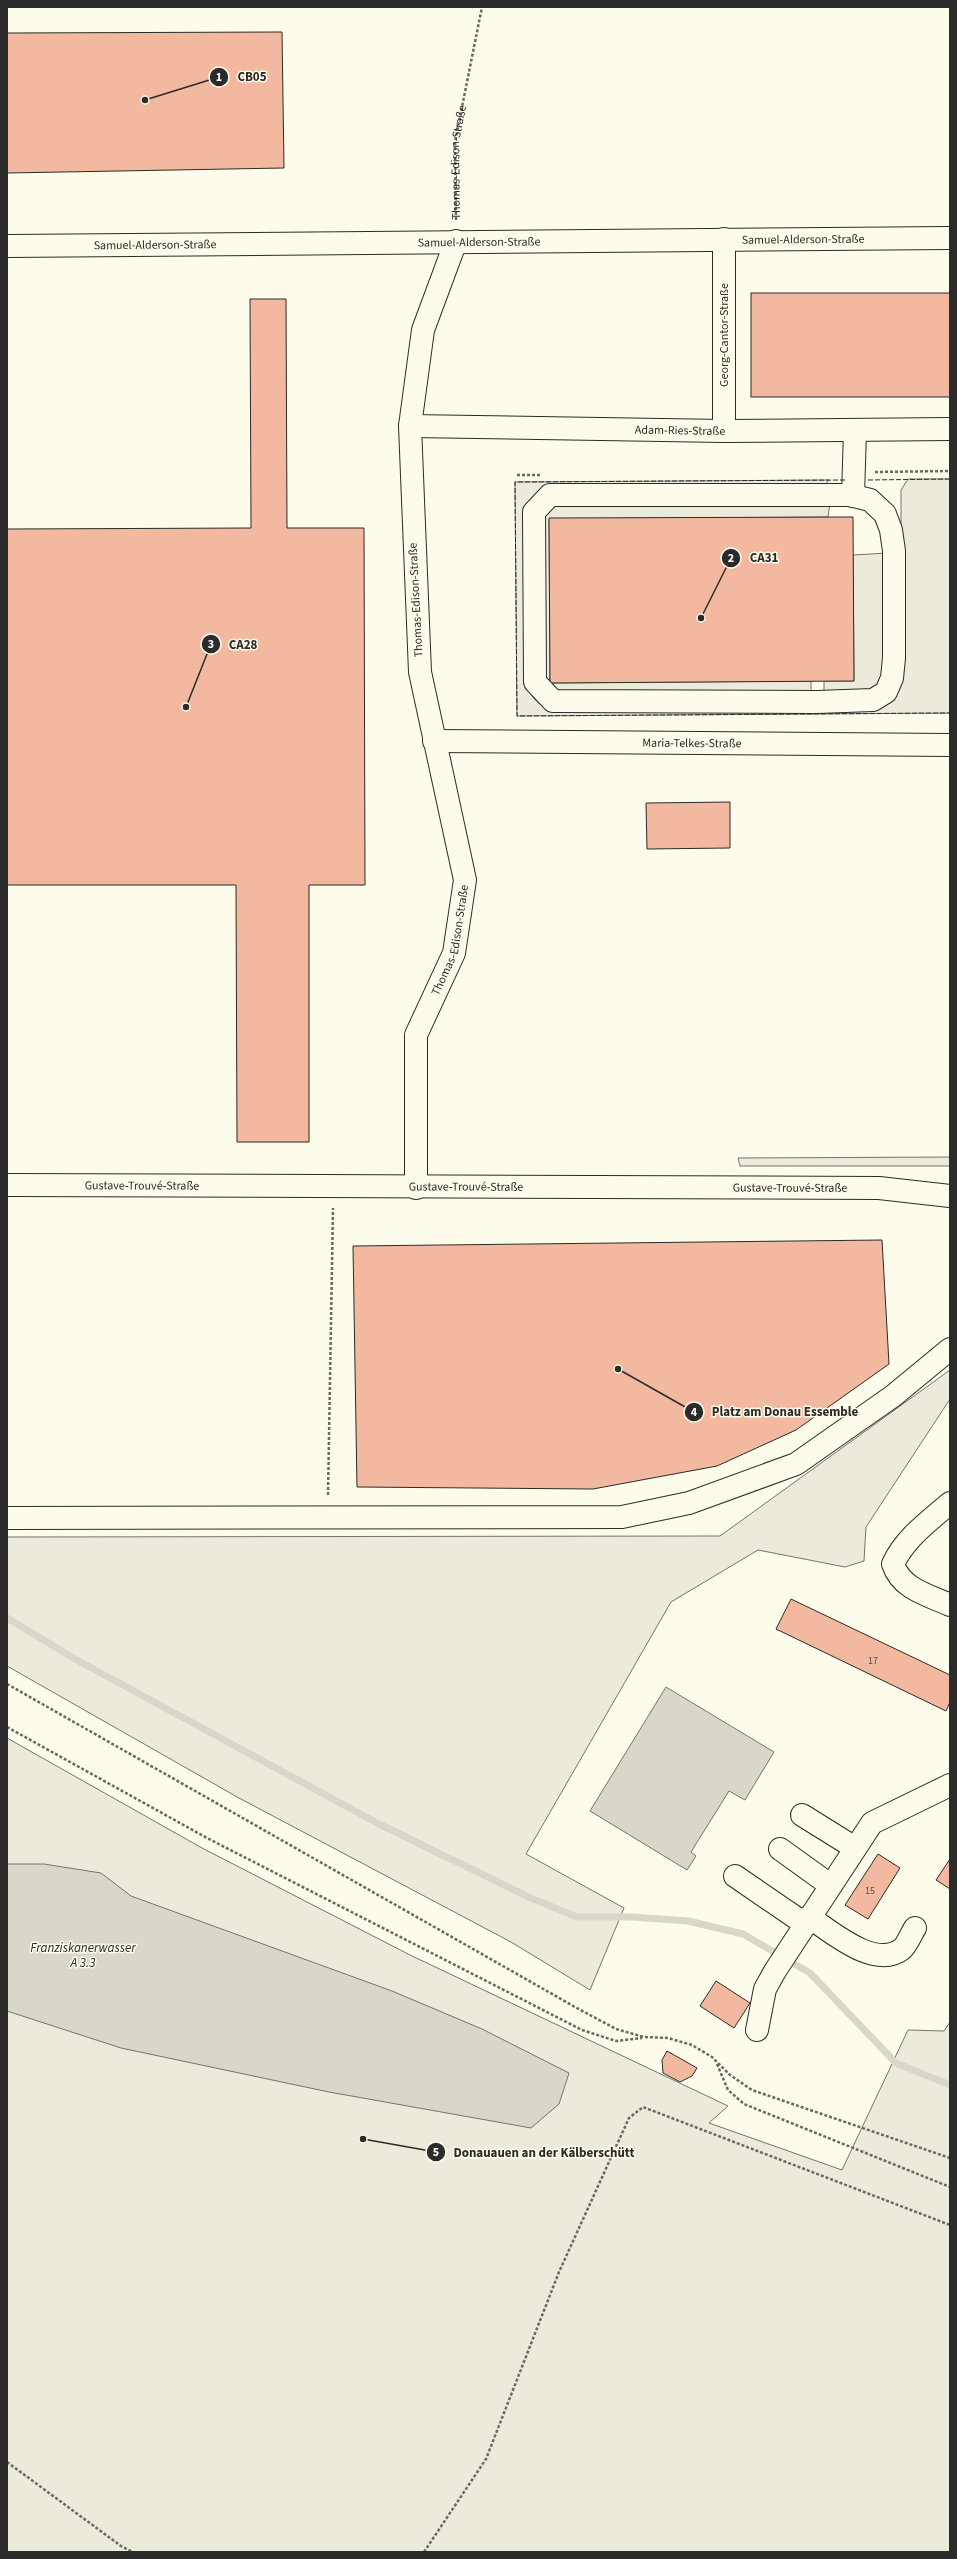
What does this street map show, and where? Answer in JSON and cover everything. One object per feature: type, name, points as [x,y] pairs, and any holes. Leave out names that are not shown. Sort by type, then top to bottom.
[{"type":"street","name":"Samuel-Alderson-Straße","points":[[7,246],[950,238]]},
{"type":"street","name":"Georg-Cantor-Straße","points":[[724,239],[724,431]]},
{"type":"street","name":"Thomas-Edison-Straße","points":[[416,1188],[416,1035],[454,953],[465,880],[420,672],[410,426],[423,330],[456,241]]},
{"type":"street","name":"Adam-Ries-Straße","points":[[410,426],[724,431],[950,430]]},
{"type":"street","points":[[853,496],[855,430]]},
{"type":"street","points":[[550,495],[853,496],[870,500],[885,514],[891,530],[894,551],[894,658],[892,678],[886,692],[873,700],[817,702],[553,701],[535,682],[534,512],[550,495]]},
{"type":"street","name":"Maria-Telkes-Straße","points":[[434,741],[950,746]]},
{"type":"street","name":"Gustave-Trouvé-Straße","points":[[925,1193],[950,1184]]},
{"type":"street","name":"Gustave-Trouvé-Straße","points":[[7,1185],[333,1186],[416,1188],[871,1188],[950,1196]]},
{"type":"street","name":"Gustave-Trouvé-Straße","points":[[925,1193],[950,1206]]},
{"type":"street","points":[[7,1518],[328,1516],[622,1517],[689,1503],[796,1464],[893,1396],[950,1349]]},
{"type":"street","points":[[950,1503],[900,1550],[893,1564],[897,1576],[907,1586],[950,1605]]},
{"type":"street","points":[[757,2030],[765,1989],[774,1971],[872,1823],[950,1785]]},
{"type":"street","points":[[802,1815],[855,1848]]},
{"type":"street","points":[[780,1849],[830,1886]]},
{"type":"street","points":[[735,1876],[803,1927],[867,1954],[886,1956],[902,1949],[915,1928]]},
{"type":"path","name":"Thomas-Edison-Straße","points":[[456,241],[455,142],[482,7]]},
{"type":"path","points":[[328,1516],[333,1186]]},
{"type":"path","points":[[7,1684],[574,2007],[616,2029],[644,2038]]},
{"type":"path","points":[[7,1727],[207,1838],[582,2030],[616,2041],[644,2038],[668,2038],[692,2045],[716,2061],[730,2075],[752,2090],[950,2158]]},
{"type":"path","points":[[716,2061],[728,2090],[744,2104],[950,2186]]},
{"type":"path","points":[[424,2552],[486,2460],[559,2272],[629,2118],[643,2108],[950,2225]]},
{"type":"path","points":[[7,2462],[121,2546],[133,2552]]},
{"type":"shaded area","points":[[908,479],[950,479],[950,713],[517,716],[515,482],[829,480],[826,484],[537,493],[525,683],[534,699],[542,706],[559,712],[879,707],[887,704],[896,696],[901,684],[901,490]]},
{"type":"shaded area","points":[[830,503],[828,517],[549,519],[550,683],[811,681],[811,697],[558,694],[545,684],[544,515],[549,509],[561,504]]},
{"type":"shaded area","points":[[888,553],[883,680],[875,690],[824,695],[824,681],[854,681],[853,555]]},
{"type":"shaded area","points":[[950,1157],[950,1166],[740,1166],[738,1158]]},
{"type":"shaded area","points":[[950,1370],[950,1399],[866,1527],[864,1561],[845,1567],[758,1550],[671,1602],[526,1854],[624,1908],[590,1990],[511,1942],[239,1798],[7,1666],[7,1537],[720,1536]]},
{"type":"shaded area","points":[[7,1738],[202,1848],[410,1955],[728,2106],[709,2123],[842,2170],[908,2030],[944,2031],[950,2022],[950,2552],[7,2552]]},
{"type":"water","points":[[666,1687],[774,1752],[745,1800],[729,1791],[691,1852],[696,1856],[687,1870],[590,1811]]},
{"type":"water","name":"Franziskanerwasser A 3.3","points":[[7,1864],[44,1864],[101,1873],[131,1896],[392,1991],[482,2029],[569,2073],[559,2104],[531,2128],[329,2092],[121,2048],[7,2011]]},
{"type":"building","points":[[282,32],[284,168],[7,173],[7,33]]},
{"type":"building","points":[[751,293],[950,293],[950,397],[751,397]]},
{"type":"building","points":[[250,299],[286,299],[287,528],[364,528],[365,885],[309,885],[309,1142],[237,1142],[236,885],[7,885],[7,529],[251,528]]},
{"type":"building","points":[[853,517],[854,681],[550,683],[549,518]]},
{"type":"building","points":[[730,802],[730,848],[647,849],[646,803]]},
{"type":"building","points":[[882,1240],[889,1364],[796,1430],[717,1466],[593,1489],[357,1487],[353,1246]]},
{"type":"building","points":[[791,1599],[950,1675],[950,1702],[946,1711],[776,1629]]},
{"type":"building","points":[[878,1854],[900,1868],[868,1919],[845,1905]]},
{"type":"building","points":[[950,1859],[950,1889],[936,1880]]},
{"type":"building","points":[[716,1981],[750,2003],[734,2028],[700,2006]]},
{"type":"building","points":[[667,2051],[697,2068],[692,2076],[680,2082],[663,2073],[662,2060]]},
{"type":"waterway","points":[[7,1618],[75,1659],[379,1824],[531,1898],[577,1917],[632,1917],[688,1921],[743,1934],[810,1973],[896,2063],[950,2085]]},
{"type":"fence","points":[[868,480],[950,479]]},
{"type":"fence","points":[[845,480],[515,482],[517,716],[950,713]]},
{"type":"place","name":"CB05","points":[[145,100]]},
{"type":"place","name":"CA31","points":[[701,618]]},
{"type":"place","name":"CA28","points":[[186,707]]},
{"type":"place","name":"Platz am Donau Essemble","points":[[618,1369]]},
{"type":"place","name":"Donauauen an der Kälberschütt","points":[[363,2139]]}]
